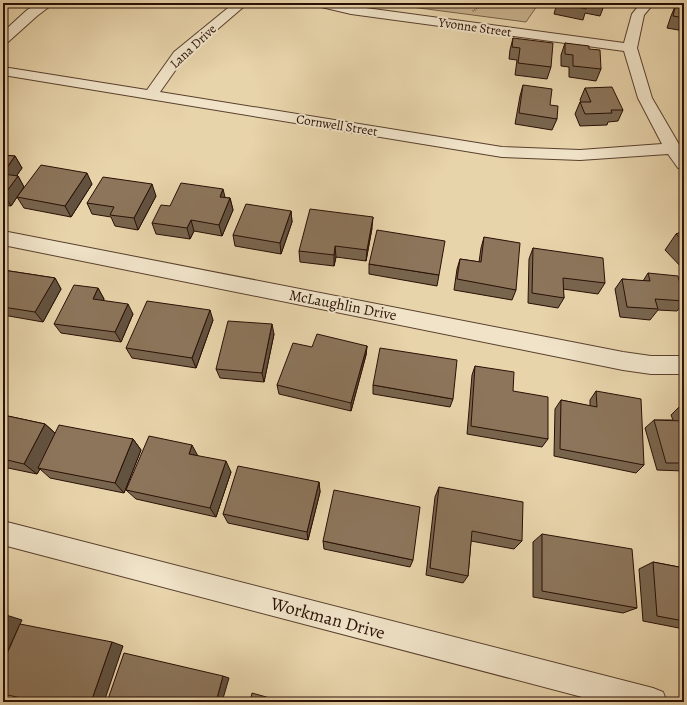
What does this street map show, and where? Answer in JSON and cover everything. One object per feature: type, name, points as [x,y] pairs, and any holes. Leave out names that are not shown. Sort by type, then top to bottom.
[{"type":"street","points":[[3,39],[32,13],[48,3]]},
{"type":"street","name":"Lana Drive","points":[[151,95],[179,56],[242,3]]},
{"type":"street","name":"Yvonne Street","points":[[321,3],[351,10],[630,48]]},
{"type":"street","points":[[648,3],[638,14],[630,48],[645,98],[672,148],[684,164]]},
{"type":"street","name":"Cornwell Street","points":[[3,71],[502,152],[580,155],[672,148]]},
{"type":"street","name":"McLaughlin Drive","points":[[3,238],[623,361],[651,365],[684,365]]},
{"type":"street","name":"Workman Drive","points":[[3,533],[653,702]]},
{"type":"path","points":[[449,3],[478,6]]},
{"type":"shaded area","points":[[381,3],[539,3],[526,22]]},
{"type":"building","points":[[560,3],[589,3],[586,9]]},
{"type":"building","points":[[676,4],[684,6],[684,18],[673,16]]},
{"type":"building","points":[[513,38],[553,43],[551,67],[518,63],[520,48],[512,47]]},
{"type":"building","points":[[565,43],[589,46],[589,49],[600,50],[601,69],[573,66],[573,55],[565,54]]},
{"type":"building","points":[[523,85],[552,89],[550,105],[558,106],[557,119],[519,113]]},
{"type":"building","points":[[612,87],[623,110],[611,110],[612,113],[585,114],[580,102],[591,102],[585,88]]},
{"type":"building","points":[[3,155],[15,156],[3,173]]},
{"type":"building","points":[[41,165],[87,173],[65,206],[17,197]]},
{"type":"building","points":[[3,174],[18,176],[4,195],[3,195]]},
{"type":"building","points":[[103,177],[152,184],[134,218],[110,215],[114,207],[87,203]]},
{"type":"building","points":[[181,183],[223,189],[220,197],[230,198],[219,225],[191,220],[187,228],[152,223],[161,205],[170,206]]},
{"type":"building","points":[[246,204],[291,211],[280,243],[233,235]]},
{"type":"building","points":[[310,209],[373,217],[367,250],[335,246],[334,255],[299,251]]},
{"type":"building","points":[[377,230],[445,241],[439,275],[369,264]]},
{"type":"building","points":[[684,231],[684,242],[676,234]]},
{"type":"building","points":[[484,237],[520,243],[516,290],[457,279],[460,259],[481,262]]},
{"type":"building","points":[[533,248],[603,258],[605,283],[563,278],[564,298],[532,293]]},
{"type":"building","points":[[3,270],[55,278],[35,312],[3,307]]},
{"type":"building","points":[[648,273],[678,276],[684,301],[655,299],[658,309],[627,307],[622,279],[650,281]]},
{"type":"building","points":[[74,285],[98,288],[93,299],[128,304],[115,332],[54,324]]},
{"type":"building","points":[[147,301],[210,310],[192,358],[126,348]]},
{"type":"building","points":[[228,321],[272,324],[262,373],[216,369]]},
{"type":"building","points":[[317,334],[367,346],[351,403],[277,385],[293,343],[312,347]]},
{"type":"building","points":[[380,348],[457,360],[453,399],[373,385]]},
{"type":"building","points":[[475,366],[514,372],[513,391],[548,397],[548,439],[471,426]]},
{"type":"building","points":[[596,391],[641,399],[644,465],[560,449],[561,400],[597,407]]},
{"type":"building","points":[[680,406],[684,406],[684,418]]},
{"type":"building","points":[[3,415],[45,424],[24,464],[3,459]]},
{"type":"building","points":[[654,420],[684,421],[684,463],[666,463]]},
{"type":"building","points":[[59,425],[133,439],[115,483],[38,468]]},
{"type":"building","points":[[149,436],[192,445],[189,454],[226,461],[210,508],[126,490]]},
{"type":"building","points":[[238,466],[319,482],[307,532],[223,514]]},
{"type":"building","points":[[439,487],[523,502],[522,541],[472,531],[468,576],[430,568]]},
{"type":"building","points":[[334,490],[420,507],[413,560],[323,541]]},
{"type":"building","points":[[542,534],[632,549],[637,608],[542,591]]},
{"type":"building","points":[[653,562],[684,568],[684,621],[657,616]]},
{"type":"building","points":[[3,614],[6,615],[3,621]]},
{"type":"building","points":[[20,624],[112,642],[91,702],[39,702],[3,694],[3,663]]},
{"type":"building","points":[[124,653],[223,676],[216,702],[107,702]]},
{"type":"building","points":[[252,693],[284,702],[250,702]]}]
